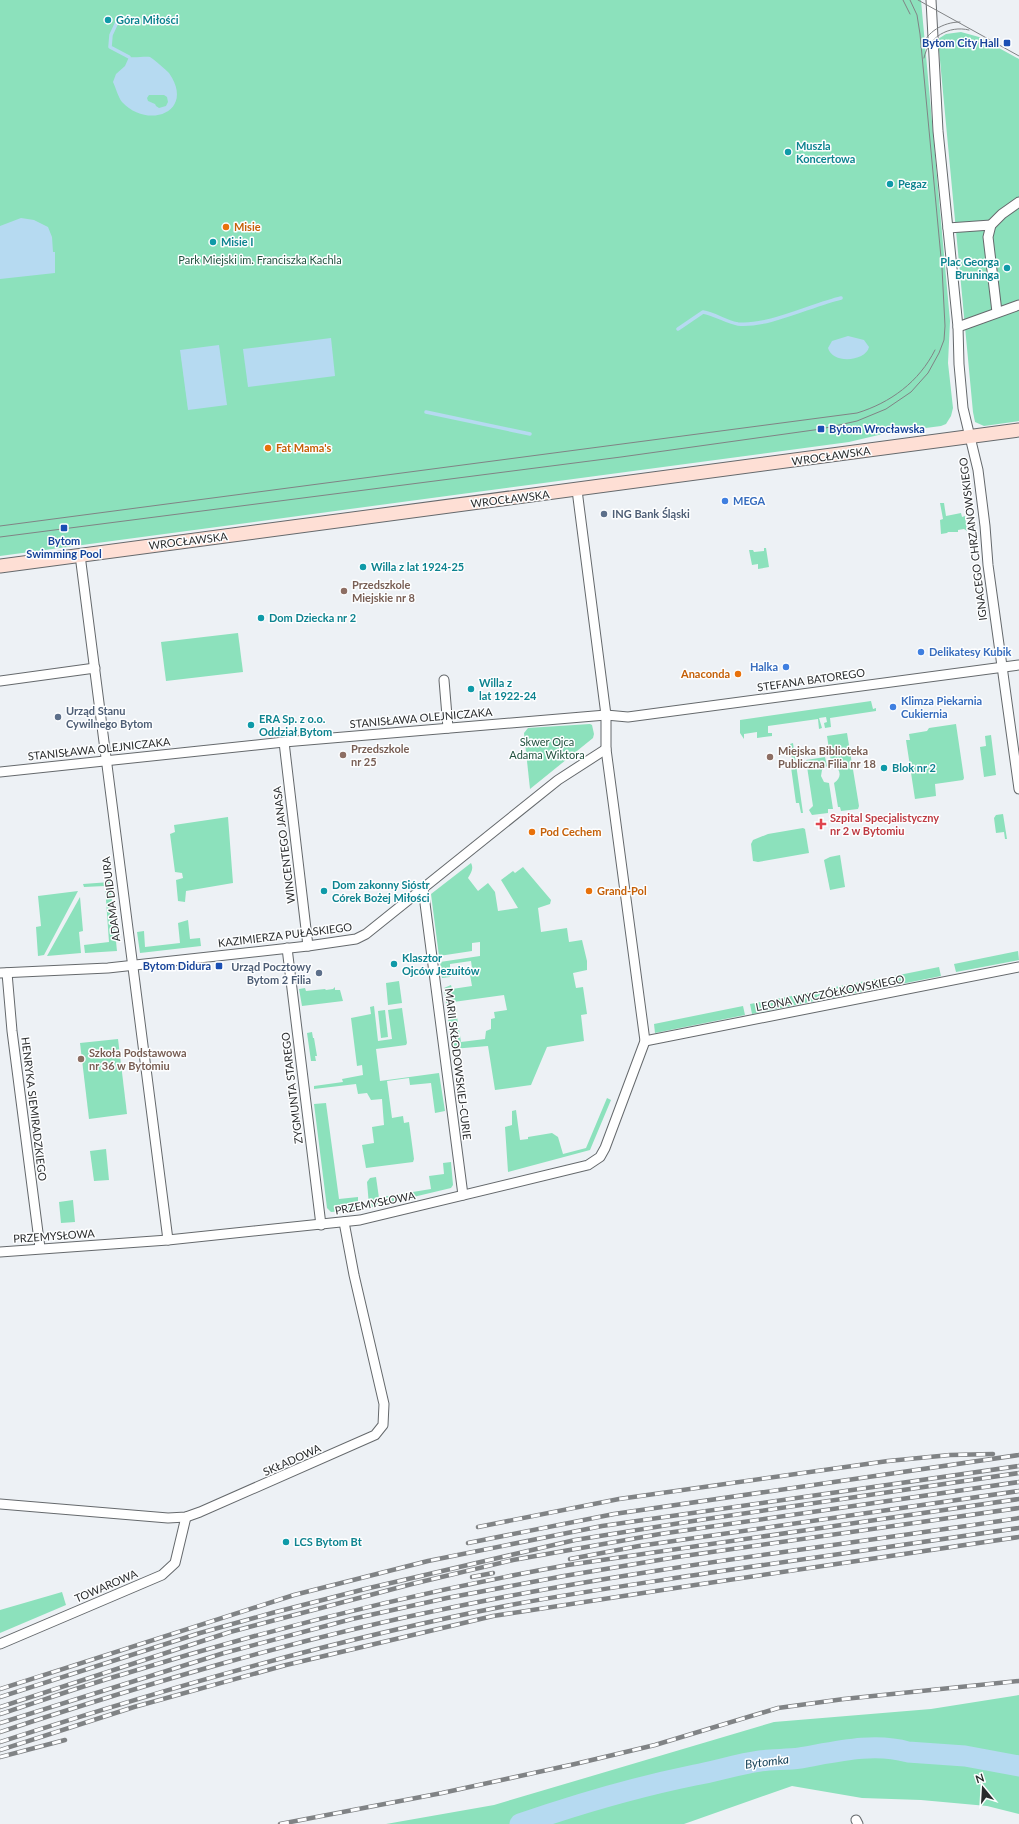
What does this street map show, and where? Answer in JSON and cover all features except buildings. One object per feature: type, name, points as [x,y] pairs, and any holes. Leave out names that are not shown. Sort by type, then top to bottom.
[{"type":"main road","name":"WROCŁAWSKA","points":[[0,566],[1019,430]]},
{"type":"street","name":"IGNACEGO CHRZANOWSKIEGO","points":[[931,0],[938,131],[958,327],[959,364],[963,408],[978,470],[989,573],[1019,789]]},
{"type":"street","points":[[997,312],[988,236],[991,225],[1002,214],[1019,202]]},
{"type":"street","points":[[948,228],[991,225]]},
{"type":"street","points":[[958,327],[1019,305]]},
{"type":"street","points":[[577,490],[606,715],[606,749],[644,1041]]},
{"type":"street","name":"ADAMA DIDURA","points":[[80,555],[131,965],[168,1240]]},
{"type":"street","name":"STEFANA BATOREGO","points":[[606,715],[628,717],[1019,665]]},
{"type":"street","points":[[0,681],[95,668]]},
{"type":"street","points":[[444,680],[448,728]]},
{"type":"street","name":"STANISŁAWA OLEJNICZAKA","points":[[0,772],[284,742],[606,715]]},
{"type":"street","name":"WINCENTEGO JANASA","points":[[284,742],[308,946]]},
{"type":"street","name":"KAZIMIERZA PUŁASKIEGO","points":[[3,973],[108,968],[308,946],[356,939],[366,934],[558,780],[606,749]]},
{"type":"street","name":"MARII SKŁODOWSKIEJ-CURIE","points":[[423,888],[463,1196]]},
{"type":"street","name":"ZYGMUNTA STAREGO","points":[[288,948],[321,1225]]},
{"type":"street","name":"LEONA WYCZÓŁKOWSKIEGO","points":[[644,1041],[1019,967]]},
{"type":"street","name":"HENRYKA SIEMIRADZKIEGO","points":[[3,973],[40,1248]]},
{"type":"street","name":"PRZEMYSŁOWA","points":[[0,1252],[168,1240],[344,1222],[384,1215],[588,1165],[600,1157],[613,1127],[644,1041]]},
{"type":"street","name":"SKŁADOWA","points":[[0,1504],[168,1518],[186,1517],[375,1435],[383,1425],[384,1404],[356,1283],[344,1222]]},
{"type":"street","name":"TOWAROWA","points":[[0,1644],[162,1575],[175,1563],[186,1517]]},
{"type":"green space","name":"Park Miejski im. Franciszka Kachla","points":[[0,0],[921,0],[950,321],[948,363],[953,408],[951,416],[946,424],[941,426],[887,433],[849,442],[0,556]]},
{"type":"green space","points":[[961,32],[979,37],[1019,59],[1019,421],[984,426],[975,422],[973,412],[938,39],[946,34]]},
{"type":"green space","points":[[940,503],[944,503],[946,516],[961,513],[962,517],[965,516],[967,531],[964,529],[958,530],[958,532],[941,534],[940,520],[943,519]]},
{"type":"green space","points":[[764,548],[766,548],[769,567],[758,569],[758,564],[752,565],[749,550],[753,550],[754,552],[764,551]]},
{"type":"green space","points":[[238,633],[243,672],[166,681],[161,642]]},
{"type":"green space","points":[[871,701],[873,709],[876,708],[876,711],[830,718],[831,727],[825,728],[824,723],[827,722],[826,717],[819,718],[822,728],[819,729],[818,719],[768,726],[768,733],[772,733],[772,736],[757,738],[757,732],[744,734],[744,739],[740,733],[740,720]]},
{"type":"green space","points":[[956,724],[964,778],[963,780],[935,784],[936,796],[915,799],[906,740],[910,740],[909,734],[927,731],[929,728]]},
{"type":"green space","name":"Skwer Ojca Adama Wiktora","points":[[592,725],[594,734],[593,738],[530,789],[524,733],[528,728]]},
{"type":"green space","points":[[847,733],[859,806],[858,809],[841,811],[840,807],[838,807],[834,783],[837,781],[840,774],[833,762],[831,762],[827,736]]},
{"type":"green space","points":[[991,735],[996,775],[984,777],[980,747],[986,746],[985,736]]},
{"type":"green space","points":[[793,743],[803,813],[801,813],[799,803],[796,803],[790,760],[792,760],[790,744]]},
{"type":"green space","points":[[825,757],[827,766],[822,770],[821,776],[824,782],[829,783],[833,809],[828,809],[828,813],[812,815],[809,810],[813,806],[806,760]]},
{"type":"green space","points":[[1003,814],[1007,839],[1005,839],[1004,832],[996,833],[994,818],[996,815]]},
{"type":"green space","points":[[228,817],[233,883],[186,891],[185,902],[178,901],[176,880],[183,878],[182,873],[175,872],[170,834],[175,832],[174,825]]},
{"type":"green space","points":[[803,828],[805,829],[809,853],[758,862],[753,861],[751,844],[753,840],[768,834]]},
{"type":"green space","points":[[840,855],[845,887],[830,890],[824,860]]},
{"type":"green space","points":[[471,863],[472,869],[468,878],[478,891],[488,883],[495,892],[498,911],[518,908],[501,880],[513,871],[515,873],[523,867],[551,900],[550,904],[538,908],[541,932],[567,928],[569,942],[582,940],[587,961],[587,970],[573,973],[576,988],[583,987],[587,1014],[581,1015],[584,1041],[547,1047],[531,1085],[495,1090],[488,1046],[452,1049],[447,1011],[456,1010],[461,1042],[485,1039],[486,1031],[491,1029],[491,1019],[495,1018],[494,1012],[507,1010],[504,995],[446,1003],[444,988],[451,985],[452,989],[472,986],[469,969],[472,968],[471,961],[450,964],[450,977],[442,978],[440,962],[480,956],[480,942],[472,943],[472,951],[439,956],[431,894]]},
{"type":"green space","points":[[110,882],[117,951],[85,953],[84,945],[109,942],[105,886],[84,887],[83,884]]},
{"type":"green space","points":[[78,891],[44,955],[38,956],[36,927],[41,926],[38,896]]},
{"type":"green space","points":[[80,897],[83,931],[79,932],[81,953],[47,956]]},
{"type":"green space","points":[[188,920],[190,939],[200,938],[201,946],[140,953],[137,932],[144,931],[145,947],[180,943],[178,923]]},
{"type":"green space","points":[[1018,951],[1019,960],[956,972],[954,964]]},
{"type":"green space","points":[[939,967],[941,976],[891,986],[889,977]]},
{"type":"green space","points":[[881,978],[883,987],[832,998],[830,988]]},
{"type":"green space","points":[[399,981],[402,1003],[388,1005],[386,983]]},
{"type":"green space","points":[[335,987],[335,990],[340,990],[343,1001],[302,1006],[299,989],[305,988],[306,991],[326,990],[333,989]]},
{"type":"green space","points":[[822,990],[824,999],[752,1014],[750,1004]]},
{"type":"green space","points":[[374,1006],[378,1041],[392,1039],[388,1010],[402,1008],[407,1043],[406,1045],[376,1049],[380,1081],[439,1073],[445,1111],[435,1113],[431,1083],[410,1085],[409,1078],[387,1081],[392,1118],[403,1116],[404,1123],[409,1122],[414,1159],[413,1162],[366,1168],[362,1145],[374,1143],[372,1127],[384,1125],[382,1099],[371,1100],[367,1093],[358,1094],[356,1084],[314,1089],[314,1086],[343,1082],[342,1079],[363,1075],[362,1065],[357,1066],[351,1018],[371,1014],[370,1007]]},
{"type":"green space","points":[[743,1006],[745,1015],[655,1033],[654,1024]]},
{"type":"green space","points":[[385,1010],[388,1037],[381,1038],[378,1011]]},
{"type":"green space","points":[[312,1032],[317,1056],[315,1056],[316,1061],[311,1061],[307,1033]]},
{"type":"green space","points":[[118,1039],[127,1114],[89,1119],[80,1043]]},
{"type":"green space","points":[[607,1098],[611,1100],[590,1150],[508,1172],[505,1127],[512,1125],[512,1111],[516,1110],[520,1140],[528,1139],[528,1137],[552,1133],[558,1137],[563,1154],[586,1148]]},
{"type":"green space","points":[[326,1103],[339,1199],[358,1197],[358,1209],[356,1210],[331,1212],[327,1208],[314,1104]]},
{"type":"green space","points":[[106,1149],[109,1180],[94,1181],[90,1151]]},
{"type":"green space","points":[[451,1162],[453,1185],[451,1188],[384,1204],[382,1197],[431,1189],[429,1176],[444,1174],[443,1163]]},
{"type":"green space","points":[[376,1177],[380,1205],[372,1207],[369,1205],[367,1182],[370,1178]]},
{"type":"green space","points":[[73,1200],[75,1222],[61,1223],[59,1202]]},
{"type":"green space","points":[[62,1592],[66,1605],[0,1633],[0,1610]]},
{"type":"green space","points":[[1019,1695],[1019,1814],[987,1806],[921,1800],[862,1798],[792,1786],[684,1824],[386,1824],[494,1805],[774,1722],[931,1709]]},
{"type":"water","points":[[129,57],[150,57],[157,62],[169,73],[176,87],[177,98],[173,107],[165,113],[144,115],[133,110],[122,102],[113,82],[116,74],[125,66]],"holes":[[[149,95],[164,95],[167,97],[168,102],[166,106],[159,108],[155,104],[148,101],[147,98]]]},
{"type":"water","points":[[21,218],[34,220],[48,227],[52,237],[53,252],[55,252],[55,273],[0,279],[0,226]]},
{"type":"water","points":[[848,336],[864,340],[869,347],[867,352],[856,358],[849,359],[836,357],[831,353],[828,348],[832,341]]},
{"type":"water","points":[[331,338],[335,376],[248,387],[243,349]]},
{"type":"water","points":[[219,345],[227,405],[188,410],[180,350]]},
{"type":"waterway","points":[[118,20],[111,35],[110,47],[129,57]]},
{"type":"waterway","points":[[678,329],[703,312],[734,323],[750,324],[776,319],[841,298]]},
{"type":"waterway","points":[[426,412],[530,434]]},
{"type":"waterway","name":"Bytomka","points":[[520,1824],[607,1796],[703,1773],[752,1762],[800,1758],[854,1749],[881,1748],[908,1752],[965,1756],[1019,1766]]},
{"type":"tram line","points":[[903,0],[910,14]]},
{"type":"tram line","points":[[0,537],[621,457],[821,429],[857,421],[886,409],[911,392],[928,373],[944,340],[945,326],[942,268],[920,34],[917,15],[910,0]]},
{"type":"tram line","points":[[918,0],[1019,56]]},
{"type":"tram line","points":[[921,47],[931,32],[942,26],[954,22],[960,22]]},
{"type":"tram line","points":[[924,58],[930,44],[940,34],[954,29],[969,30]]},
{"type":"tram line","points":[[0,526],[857,413],[881,403],[902,390],[921,372],[935,350]]},
{"type":"railway","points":[[478,1527],[619,1499],[888,1461],[950,1455],[993,1454]]},
{"type":"railway","points":[[468,1543],[614,1514],[1019,1455]]},
{"type":"railway","points":[[0,1689],[294,1595],[428,1561],[602,1526],[1019,1466]]},
{"type":"railway","points":[[0,1697],[200,1633],[272,1613],[365,1589],[575,1540],[1019,1473]]},
{"type":"railway","points":[[0,1707],[230,1632],[412,1584],[513,1560],[660,1534],[1019,1482]]},
{"type":"railway","points":[[570,1559],[639,1546],[1019,1491]]},
{"type":"railway","points":[[0,1714],[108,1679],[234,1642],[400,1599],[456,1587],[568,1565],[1019,1499]]},
{"type":"railway","points":[[0,1723],[224,1653],[352,1619],[447,1598],[677,1557],[1019,1508]]},
{"type":"railway","points":[[0,1732],[112,1696],[225,1663],[282,1647],[396,1619],[524,1593],[665,1569],[1019,1518]]},
{"type":"railway","points":[[0,1742],[128,1702],[256,1665],[450,1617],[612,1588],[1019,1528]]},
{"type":"railway","points":[[0,1750],[134,1707],[286,1665],[493,1616],[1019,1537]]},
{"type":"railway","points":[[472,1577],[493,1573]]},
{"type":"railway","points":[[280,1824],[442,1793],[575,1764],[655,1745],[778,1708],[844,1699],[1019,1681]]},
{"type":"railway","points":[[0,1757],[65,1740]]},
{"type":"place","name":"Góra Miłości","points":[[108,20]]},
{"type":"place","name":"Bytom City Hall","points":[[1007,43]]},
{"type":"place","name":"Muszla Koncertowa","points":[[788,152]]},
{"type":"place","name":"Pegaz","points":[[890,184]]},
{"type":"place","name":"Misie","points":[[226,227]]},
{"type":"place","name":"Misie I","points":[[213,242]]},
{"type":"place","name":"Plac Georga Bruninga","points":[[1007,268]]},
{"type":"place","name":"Bytom Wrocławska","points":[[821,429]]},
{"type":"place","name":"Fat Mama's","points":[[268,448]]},
{"type":"place","name":"MEGA","points":[[725,501]]},
{"type":"place","name":"ING Bank Śląski","points":[[604,514]]},
{"type":"place","name":"Bytom Swimming Pool","points":[[64,528]]},
{"type":"place","name":"Willa z lat 1924-25","points":[[363,567]]},
{"type":"place","name":"Przedszkole Miejskie nr 8","points":[[344,591]]},
{"type":"place","name":"Dom Dziecka nr 2","points":[[261,618]]},
{"type":"place","name":"Delikatesy Kubik","points":[[921,652]]},
{"type":"place","name":"Halka","points":[[786,667]]},
{"type":"place","name":"Anaconda","points":[[738,674]]},
{"type":"place","name":"Willa z lat 1922-24","points":[[471,689]]},
{"type":"place","name":"Klimza Piekarnia Cukiernia","points":[[893,707]]},
{"type":"place","name":"Urząd Stanu Cywilnego Bytom","points":[[58,717]]},
{"type":"place","name":"ERA Sp. z o.o. Oddział Bytom","points":[[251,725]]},
{"type":"place","name":"Przedszkole nr 25","points":[[343,755]]},
{"type":"place","name":"Miejska Biblioteka Publiczna Filia nr 18","points":[[770,757]]},
{"type":"place","name":"Blok nr 2","points":[[884,768]]},
{"type":"place","name":"Szpital Specjalistyczny nr 2 w Bytomiu","points":[[821,824]]},
{"type":"place","name":"Pod Cechem","points":[[532,832]]},
{"type":"place","name":"Dom zakonny Sióstr Córek Bożej Miłości","points":[[324,891]]},
{"type":"place","name":"Grand-Pol","points":[[589,891]]},
{"type":"place","name":"Klasztor Ojców Jezuitów","points":[[394,964]]},
{"type":"place","name":"Bytom Didura","points":[[219,966]]},
{"type":"place","name":"Urząd Pocztowy Bytom 2 Filia","points":[[319,973]]},
{"type":"place","name":"Szkoła Podstawowa nr 36 w Bytomiu","points":[[81,1059]]},
{"type":"place","name":"LCS Bytom Bt","points":[[286,1542]]}]
